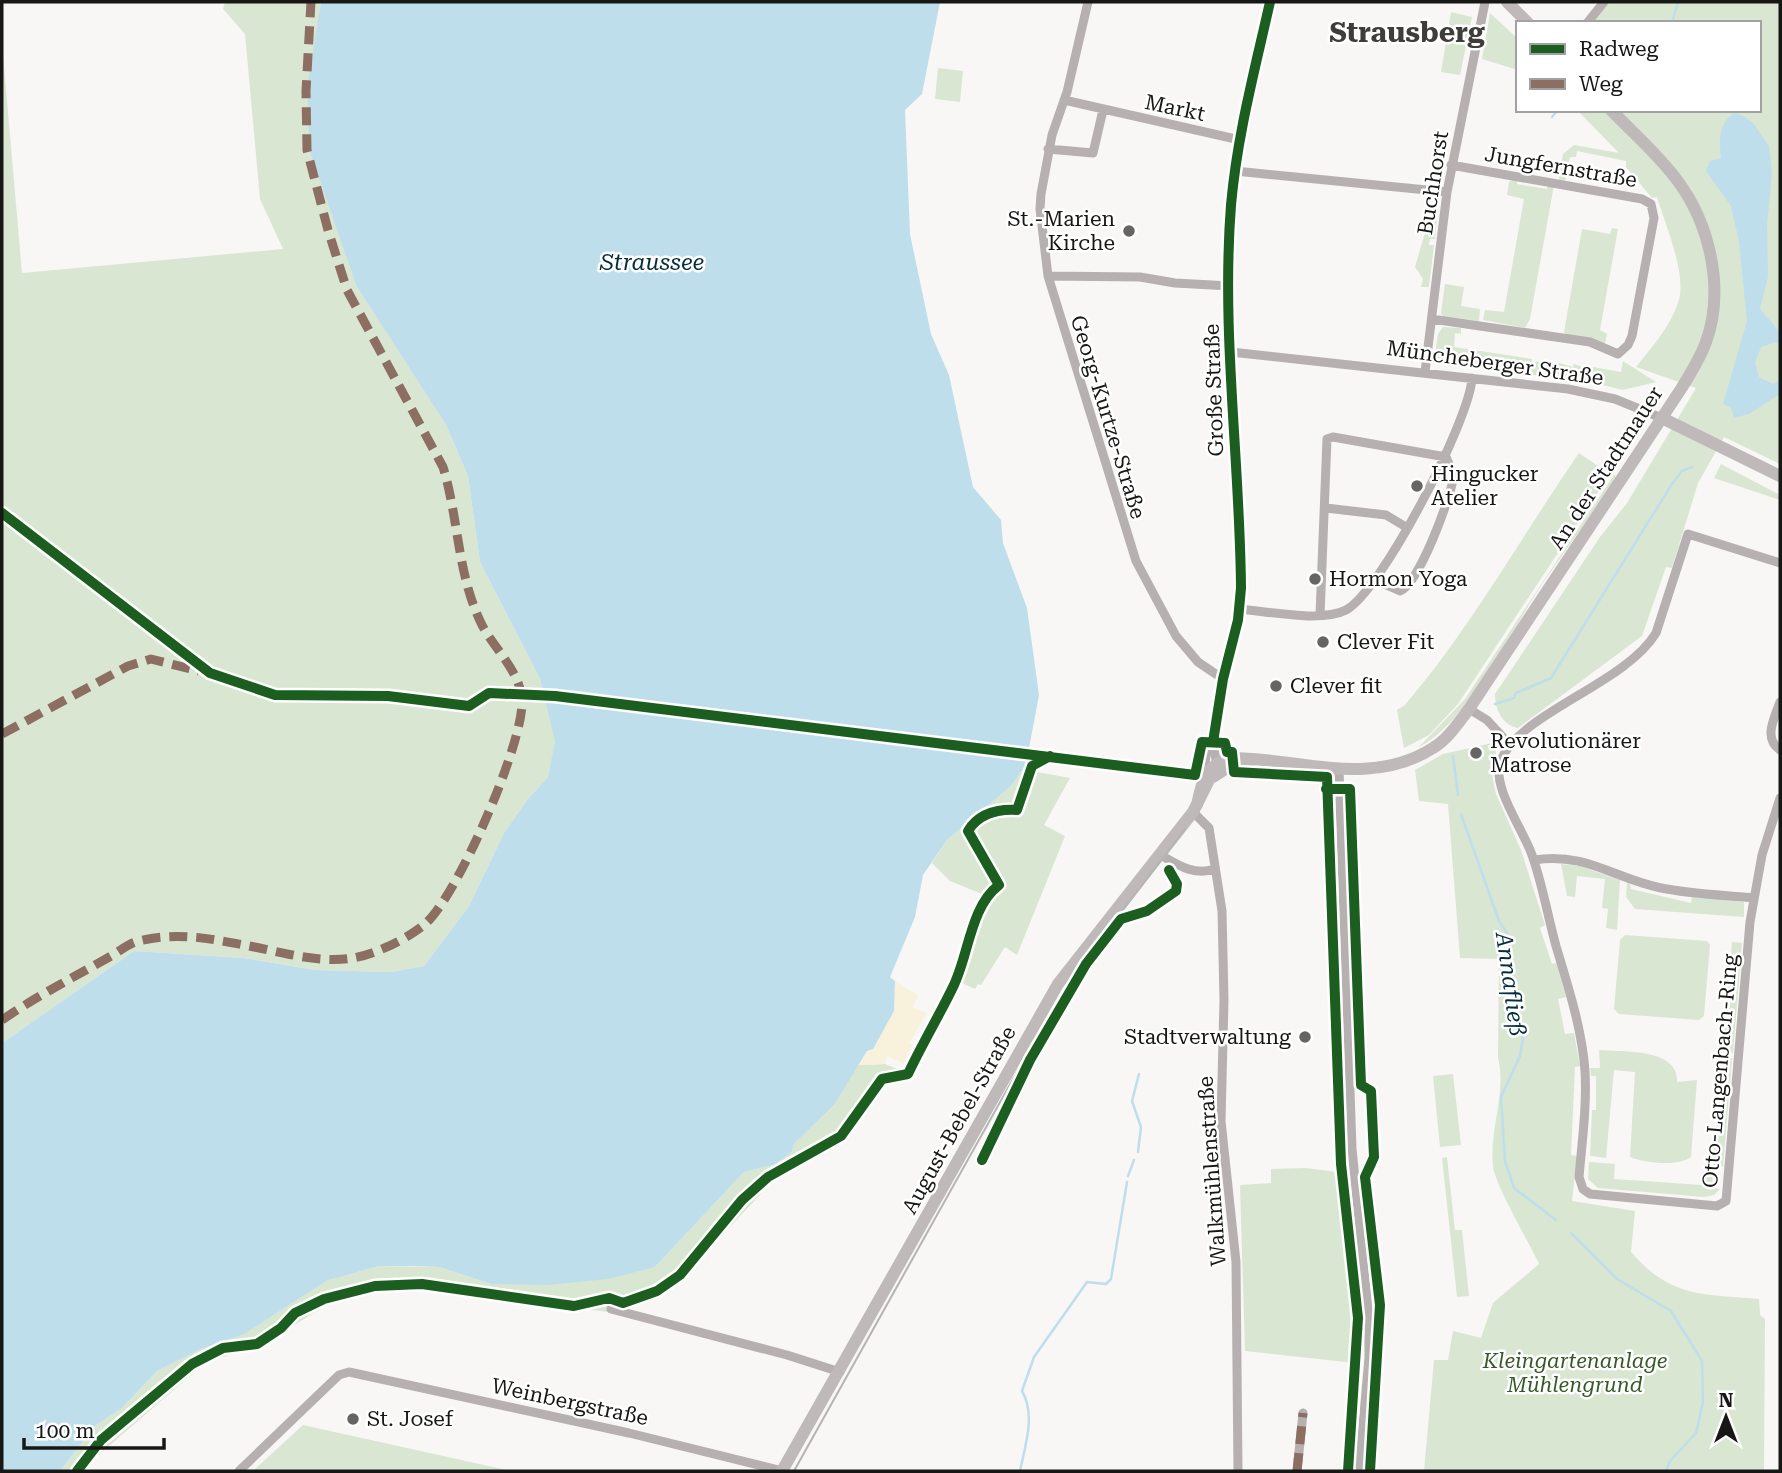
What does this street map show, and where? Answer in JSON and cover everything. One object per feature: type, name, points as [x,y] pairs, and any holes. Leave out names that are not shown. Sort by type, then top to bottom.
[{"type":"street","name":"Georg-Kurtze-Straße","points":[[1088,2],[1064,100],[1048,149],[1040,209],[1048,276],[1136,561],[1163,617],[1176,636],[1198,662],[1223,679]]},
{"type":"street","name":"Große Straße","points":[[1217,763],[1213,742],[1223,679],[1228,667],[1239,609],[1240,563],[1231,352],[1231,207],[1240,140],[1270,2]]},
{"type":"street","name":"Buchhorst","points":[[1425,372],[1451,164],[1485,2]]},
{"type":"street","points":[[1507,2],[1526,21]]},
{"type":"street","points":[[1589,21],[1604,2]]},
{"type":"street","name":"Markt","points":[[1064,100],[1240,140]]},
{"type":"street","points":[[1048,149],[1093,153],[1103,110]]},
{"type":"street","name":"An der Stadtmauer","points":[[1263,762],[1339,769],[1383,767],[1434,748],[1469,709],[1664,419],[1706,343],[1713,311],[1713,268],[1697,215],[1685,191],[1666,166],[1613,112]]},
{"type":"street","name":"Jungfernstraße","points":[[1432,319],[1590,342],[1611,353],[1623,351],[1632,336],[1654,212],[1651,204],[1643,199],[1451,164]]},
{"type":"street","points":[[1235,171],[1447,192]]},
{"type":"street","points":[[1048,276],[1091,275],[1230,286]]},
{"type":"street","name":"Müncheberger Straße","points":[[1231,352],[1425,372],[1601,395],[1664,419],[1780,476]]},
{"type":"street","points":[[1239,609],[1320,615],[1340,613],[1354,606],[1374,580],[1446,457],[1467,402],[1472,378]]},
{"type":"street","points":[[1320,615],[1327,439],[1334,437],[1446,457]]},
{"type":"street","points":[[1374,580],[1400,591],[1408,588],[1415,578],[1454,480],[1446,457]]},
{"type":"street","points":[[1326,508],[1386,515],[1406,527]]},
{"type":"street","points":[[1780,563],[1688,534],[1656,633],[1649,644],[1622,667],[1549,714],[1511,746],[1501,760],[1498,776],[1534,860],[1566,857],[1590,862],[1659,887],[1754,898],[1762,855],[1780,798]]},
{"type":"street","points":[[1780,702],[1769,733],[1772,744],[1780,750]]},
{"type":"street","points":[[1469,709],[1487,720],[1511,746]]},
{"type":"street","name":"Große Straße","points":[[1208,777],[1207,750],[1213,742]]},
{"type":"street","points":[[1050,756],[1208,777],[1227,768],[1263,762]]},
{"type":"street","points":[[1217,763],[1228,758],[1263,762]]},
{"type":"street","name":"August-Bebel-Straße","points":[[782,1471],[1058,984],[1195,809],[1217,763]]},
{"type":"street","points":[[1339,769],[1352,1149],[1368,1320],[1369,1358],[1359,1471]]},
{"type":"street","name":"Walkmühlenstraße","points":[[1195,809],[1209,828],[1223,925],[1221,1121],[1236,1262],[1238,1471]]},
{"type":"street","points":[[1159,854],[1183,868],[1203,872],[1214,869]]},
{"type":"street","name":"Otto-Langenbach-Ring","points":[[1534,860],[1576,1016],[1584,1064],[1579,1177],[1583,1189],[1605,1197],[1717,1206],[1726,1201],[1754,898]]},
{"type":"street","points":[[611,1309],[776,1352],[839,1372]]},
{"type":"street","name":"Weinbergstraße","points":[[239,1471],[340,1375],[349,1372],[629,1433],[782,1471]]},
{"type":"street","points":[[1297,1471],[1303,1413]]},
{"type":"green space","points":[[225,2],[321,2],[318,25],[357,287],[446,425],[468,476],[480,562],[540,679],[556,741],[548,777],[527,800],[504,833],[469,906],[424,966],[391,972],[316,970],[244,958],[134,951],[2,1043],[2,43],[22,273],[283,249],[260,199],[245,34],[223,9]]},
{"type":"green space","points":[[1604,2],[1780,2],[1780,464],[1724,437],[1698,483],[1672,568],[1666,567],[1642,636],[1518,728],[1508,724],[1501,716],[1495,694],[1600,537],[1627,503],[1696,388],[1636,367],[1660,337],[1675,312],[1680,292],[1678,265],[1657,197],[1652,198],[1626,167],[1626,161],[1577,151],[1576,157],[1570,157],[1565,181],[1559,180],[1563,154],[1574,145],[1619,153],[1579,112],[1761,112],[1761,21],[1589,21]]},
{"type":"green space","points":[[1451,12],[1472,17],[1460,75],[1441,72]]},
{"type":"green space","points":[[1490,13],[1516,37],[1516,69],[1482,59]]},
{"type":"green space","points":[[938,68],[963,71],[960,102],[935,99]]},
{"type":"green space","points":[[1517,177],[1517,184],[1547,189],[1548,184],[1554,185],[1530,319],[1525,328],[1483,320],[1485,310],[1504,312],[1524,199],[1507,195],[1509,182]]},
{"type":"green space","points":[[1435,198],[1438,205],[1435,239],[1430,239],[1429,245],[1434,245],[1429,287],[1421,287],[1423,279],[1415,267]]},
{"type":"green space","points":[[1612,228],[1618,229],[1600,330],[1607,334],[1605,344],[1566,335],[1564,332],[1582,229],[1610,234]]},
{"type":"green space","points":[[1445,284],[1464,287],[1461,306],[1480,309],[1479,321],[1443,316],[1441,313]]},
{"type":"green space","points":[[1443,327],[1461,328],[1461,334],[1455,333],[1454,347],[1532,359],[1532,362],[1551,361],[1551,364],[1556,365],[1556,362],[1573,367],[1574,364],[1592,370],[1593,367],[1621,372],[1623,361],[1656,382],[1623,390],[1591,382],[1438,363],[1434,360],[1438,334]]},
{"type":"green space","points":[[1579,453],[1610,474],[1458,704],[1429,735],[1404,748],[1397,710],[1405,705],[1452,644]]},
{"type":"green space","points":[[1721,464],[1780,495],[1780,500],[1714,478]]},
{"type":"green space","points":[[1614,475],[1616,476],[1608,489],[1547,577],[1473,695],[1438,734],[1419,747],[1465,699]]},
{"type":"green space","name":"Kleingartenanlage Mühlengrund","points":[[1492,743],[1496,752],[1492,775],[1496,794],[1521,850],[1545,925],[1540,928],[1552,964],[1557,963],[1566,997],[1558,999],[1565,1034],[1574,1033],[1580,1066],[1575,1067],[1571,1155],[1577,1156],[1572,1201],[1635,1211],[1631,1252],[1646,1267],[1674,1286],[1704,1294],[1759,1299],[1760,1315],[1765,1319],[1764,1471],[1424,1471],[1434,1360],[1448,1360],[1453,1331],[1481,1338],[1493,1303],[1539,1264],[1506,1199],[1493,1166],[1493,1139],[1500,1084],[1499,959],[1460,958],[1448,804],[1419,801],[1415,770],[1443,754]]},
{"type":"green space","points":[[1030,755],[1039,759],[1037,772],[1070,778],[1044,825],[1065,836],[1017,955],[1005,947],[981,985],[978,984],[975,989],[962,983],[931,1034],[911,1077],[878,1088],[849,1136],[770,1184],[686,1274],[654,1295],[615,1313],[427,1288],[375,1292],[332,1301],[268,1342],[205,1363],[80,1471],[60,1471],[95,1426],[122,1408],[157,1371],[326,1281],[379,1266],[439,1267],[491,1284],[655,1267],[744,1172],[774,1165],[792,1152],[794,1144],[835,1104],[858,1065],[885,1064],[905,1072],[949,988],[982,894],[950,881],[932,863],[947,840],[1011,786]]},
{"type":"green space","points":[[1561,864],[1580,866],[1620,880],[1617,930],[1606,928],[1608,909],[1602,908],[1605,879],[1577,876],[1575,897],[1567,896]]},
{"type":"green space","points":[[1630,881],[1631,889],[1691,903],[1692,895],[1744,902],[1744,917],[1635,909],[1626,897],[1627,883]]},
{"type":"green space","points":[[1625,935],[1707,941],[1710,945],[1704,1016],[1699,1020],[1619,1014],[1614,1009],[1620,940]]},
{"type":"green space","points":[[1732,942],[1742,943],[1733,1053],[1723,1052]]},
{"type":"green space","points":[[1599,1050],[1635,1052],[1660,1057],[1675,1071],[1677,1082],[1697,1080],[1691,1157],[1678,1162],[1661,1163],[1630,1157],[1635,1072],[1614,1070],[1606,1158],[1590,1156],[1592,1110],[1596,1110],[1596,1076],[1591,1076],[1590,1068],[1600,1068]]},
{"type":"green space","points":[[1722,1057],[1732,1058],[1723,1167],[1713,1166]]},
{"type":"green space","points":[[1453,1074],[1461,1145],[1440,1147],[1433,1076]]},
{"type":"green space","points":[[1447,1157],[1455,1230],[1462,1230],[1469,1296],[1457,1297],[1442,1158]]},
{"type":"green space","points":[[1589,1162],[1615,1164],[1614,1179],[1702,1185],[1703,1171],[1713,1172],[1712,1188],[1720,1189],[1714,1195],[1704,1197],[1598,1188],[1588,1179]]},
{"type":"green space","points":[[1306,1168],[1337,1172],[1354,1319],[1355,1363],[1245,1351],[1240,1185],[1271,1183],[1271,1169]]},
{"type":"green space","points":[[303,1425],[511,1471],[253,1471]]},
{"type":"sand","points":[[895,981],[918,995],[913,1007],[927,1013],[909,1043],[912,1045],[904,1064],[887,1056],[885,1064],[859,1065],[894,1011]]},
{"type":"water","name":"Straussee","points":[[321,2],[940,2],[922,94],[905,110],[910,234],[931,334],[949,375],[973,487],[1001,520],[1003,543],[1027,608],[1039,695],[1026,764],[1011,786],[947,840],[923,875],[915,917],[890,977],[895,981],[894,1011],[873,1049],[867,1051],[835,1104],[794,1144],[792,1152],[774,1165],[744,1172],[655,1267],[608,1279],[548,1285],[491,1284],[439,1267],[414,1266],[379,1266],[326,1281],[244,1334],[198,1350],[157,1371],[122,1408],[95,1426],[60,1471],[2,1471],[2,1043],[134,951],[244,958],[316,970],[391,972],[424,966],[469,906],[504,833],[527,800],[548,777],[555,741],[540,679],[480,562],[468,476],[446,425],[357,287],[309,149],[308,81]]},
{"type":"water","points":[[1734,113],[1753,123],[1769,146],[1772,173],[1767,225],[1768,277],[1760,309],[1780,332],[1780,345],[1776,342],[1761,347],[1755,363],[1759,377],[1773,384],[1780,380],[1780,394],[1749,414],[1734,418],[1731,408],[1723,404],[1747,321],[1739,242],[1731,206],[1706,171],[1710,161],[1721,158],[1722,128]]},
{"type":"waterway","points":[[1673,21],[1678,2]]},
{"type":"waterway","points":[[1552,117],[1556,112]]},
{"type":"waterway","points":[[1495,704],[1514,698],[1516,693],[1551,678],[1672,484],[1682,471],[1692,467]]},
{"type":"waterway","name":"Annafließ","points":[[1453,756],[1458,795]]},
{"type":"waterway","name":"Annafließ","points":[[1461,814],[1499,921],[1507,933],[1512,1004],[1523,1038],[1520,1056],[1501,1097],[1505,1161],[1514,1188],[1556,1220]]},
{"type":"waterway","points":[[1138,1152],[1141,1127],[1132,1101],[1139,1074]]},
{"type":"waterway","points":[[1128,1176],[1134,1160]]},
{"type":"waterway","points":[[1020,1471],[1029,1420],[1022,1391],[1034,1357],[1087,1282],[1106,1284],[1111,1279],[1127,1182]]},
{"type":"waterway","name":"Annafließ","points":[[1571,1233],[1617,1279],[1671,1311],[1702,1361],[1703,1402],[1696,1433],[1670,1461],[1666,1471]]},
{"type":"ferry route","points":[[555,696],[1007,751]]},
{"type":"tram line","points":[[794,1471],[1037,1036],[1097,944],[1185,829]]},
{"type":"tram line","points":[[1780,1187],[1780,1399]]},
{"type":"marked path","points":[[2,1020],[128,945],[152,938],[204,938],[326,959],[362,956],[400,940],[425,924],[454,883],[487,817],[513,748],[520,720],[520,689],[517,679],[487,634],[474,606],[463,567],[443,467],[347,290],[328,230],[307,150],[306,91],[311,2]]},
{"type":"marked path","points":[[2,734],[128,666],[151,659],[199,671]]},
{"type":"marked path","points":[[1297,1471],[1303,1413]]},
{"type":"cycle path","points":[[1213,742],[1223,679],[1238,620],[1241,588],[1228,301],[1231,205],[1242,128],[1270,2]]},
{"type":"cycle path","points":[[2,513],[210,673],[275,695],[388,696],[469,706],[489,693],[555,696],[1195,775],[1202,742],[1225,743],[1227,752],[1232,752],[1234,772],[1327,777],[1341,1164],[1358,1318],[1348,1471]]},
{"type":"cycle path","points":[[77,1471],[101,1440],[192,1364],[223,1348],[257,1344],[281,1328],[295,1313],[324,1299],[375,1286],[422,1284],[574,1306],[609,1298],[623,1303],[657,1291],[680,1275],[742,1200],[768,1177],[841,1136],[882,1079],[908,1074],[953,987],[982,906],[989,894],[999,885],[968,831],[983,816],[1003,810],[1017,810],[1032,766],[1050,756]]},
{"type":"cycle path","points":[[1326,789],[1350,789],[1361,1085],[1371,1091],[1374,1157],[1365,1177],[1380,1305],[1370,1471]]},
{"type":"cycle path","points":[[982,1160],[1030,1060],[1086,964],[1121,919],[1147,911],[1176,891],[1177,884],[1169,870]]},
{"type":"place","name":"St.-Marien Kirche","points":[[1129,231]]},
{"type":"place","name":"Hingucker Atelier","points":[[1417,486]]},
{"type":"place","name":"Hormon Yoga","points":[[1315,579]]},
{"type":"place","name":"Clever Fit","points":[[1323,642]]},
{"type":"place","name":"Clever fit","points":[[1276,686]]},
{"type":"place","name":"Revolutionärer Matrose","points":[[1476,753]]},
{"type":"place","name":"Stadtverwaltung","points":[[1305,1037]]},
{"type":"place","name":"St. Josef","points":[[353,1419]]},
{"type":"district","name":"Strausberg","points":[[1407,32]]}]
